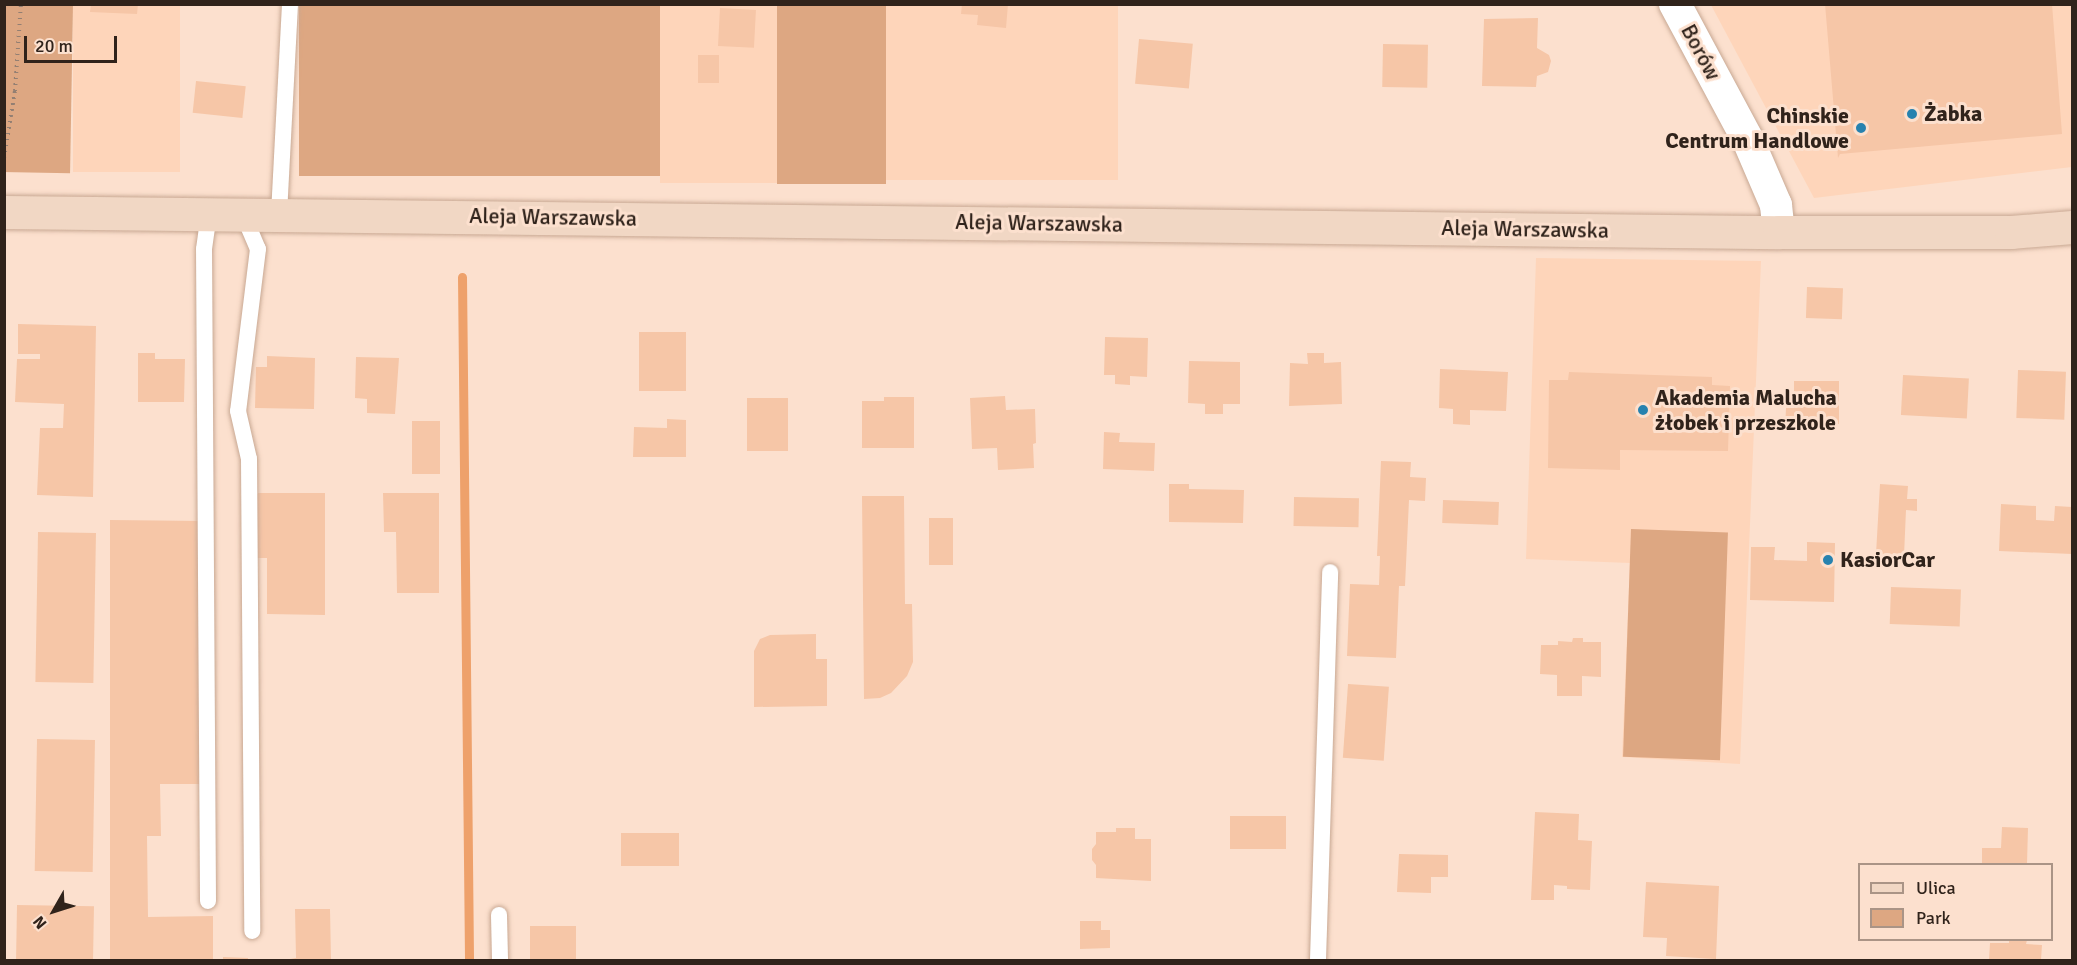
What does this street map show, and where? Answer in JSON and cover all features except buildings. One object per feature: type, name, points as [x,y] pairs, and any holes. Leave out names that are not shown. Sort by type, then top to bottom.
[{"type":"street","name":"Borów","points":[[1675,4],[1748,140],[1776,205],[1779,232]]},
{"type":"street","name":"Aleja Warszawska","points":[[4,212],[1779,232],[2011,232],[2073,227]]},
{"type":"lane","points":[[279,214],[290,4]]},
{"type":"lane","points":[[208,901],[204,249],[209,213]]},
{"type":"lane","points":[[243,214],[258,249],[238,411],[249,459],[252,931]]},
{"type":"lane","points":[[1318,960],[1330,572]]},
{"type":"lane","points":[[499,915],[500,960]]},
{"type":"path","points":[[4,158],[15,92],[21,4]]},
{"type":"shaded area","points":[[73,5],[180,5],[180,172],[73,172]]},
{"type":"shaded area","points":[[660,5],[777,5],[777,183],[660,183]]},
{"type":"shaded area","points":[[886,5],[1118,5],[1118,180],[886,180]]},
{"type":"shaded area","points":[[1711,5],[2072,5],[2072,167],[1814,198]]},
{"type":"shaded area","name":"Akademia Malucha żłobek i przeszkole","points":[[1536,258],[1761,261],[1740,764],[1622,757],[1630,563],[1526,559]]},
{"type":"green space","points":[[5,4],[73,5],[70,173],[4,172]]},
{"type":"green space","points":[[299,5],[660,5],[660,176],[299,176]]},
{"type":"green space","points":[[777,5],[886,5],[886,184],[777,184]]},
{"type":"green space","points":[[1631,529],[1728,532],[1720,760],[1623,757]]},
{"type":"waterway","points":[[462,277],[469,960]]},
{"type":"place","name":"Żabka","points":[[1912,114]]},
{"type":"place","name":"Chinskie Centrum Handlowe","points":[[1861,128]]},
{"type":"place","name":"Akademia Malucha żłobek i przeszkole","points":[[1643,410]]},
{"type":"place","name":"KasiorCar","points":[[1828,560]]}]
